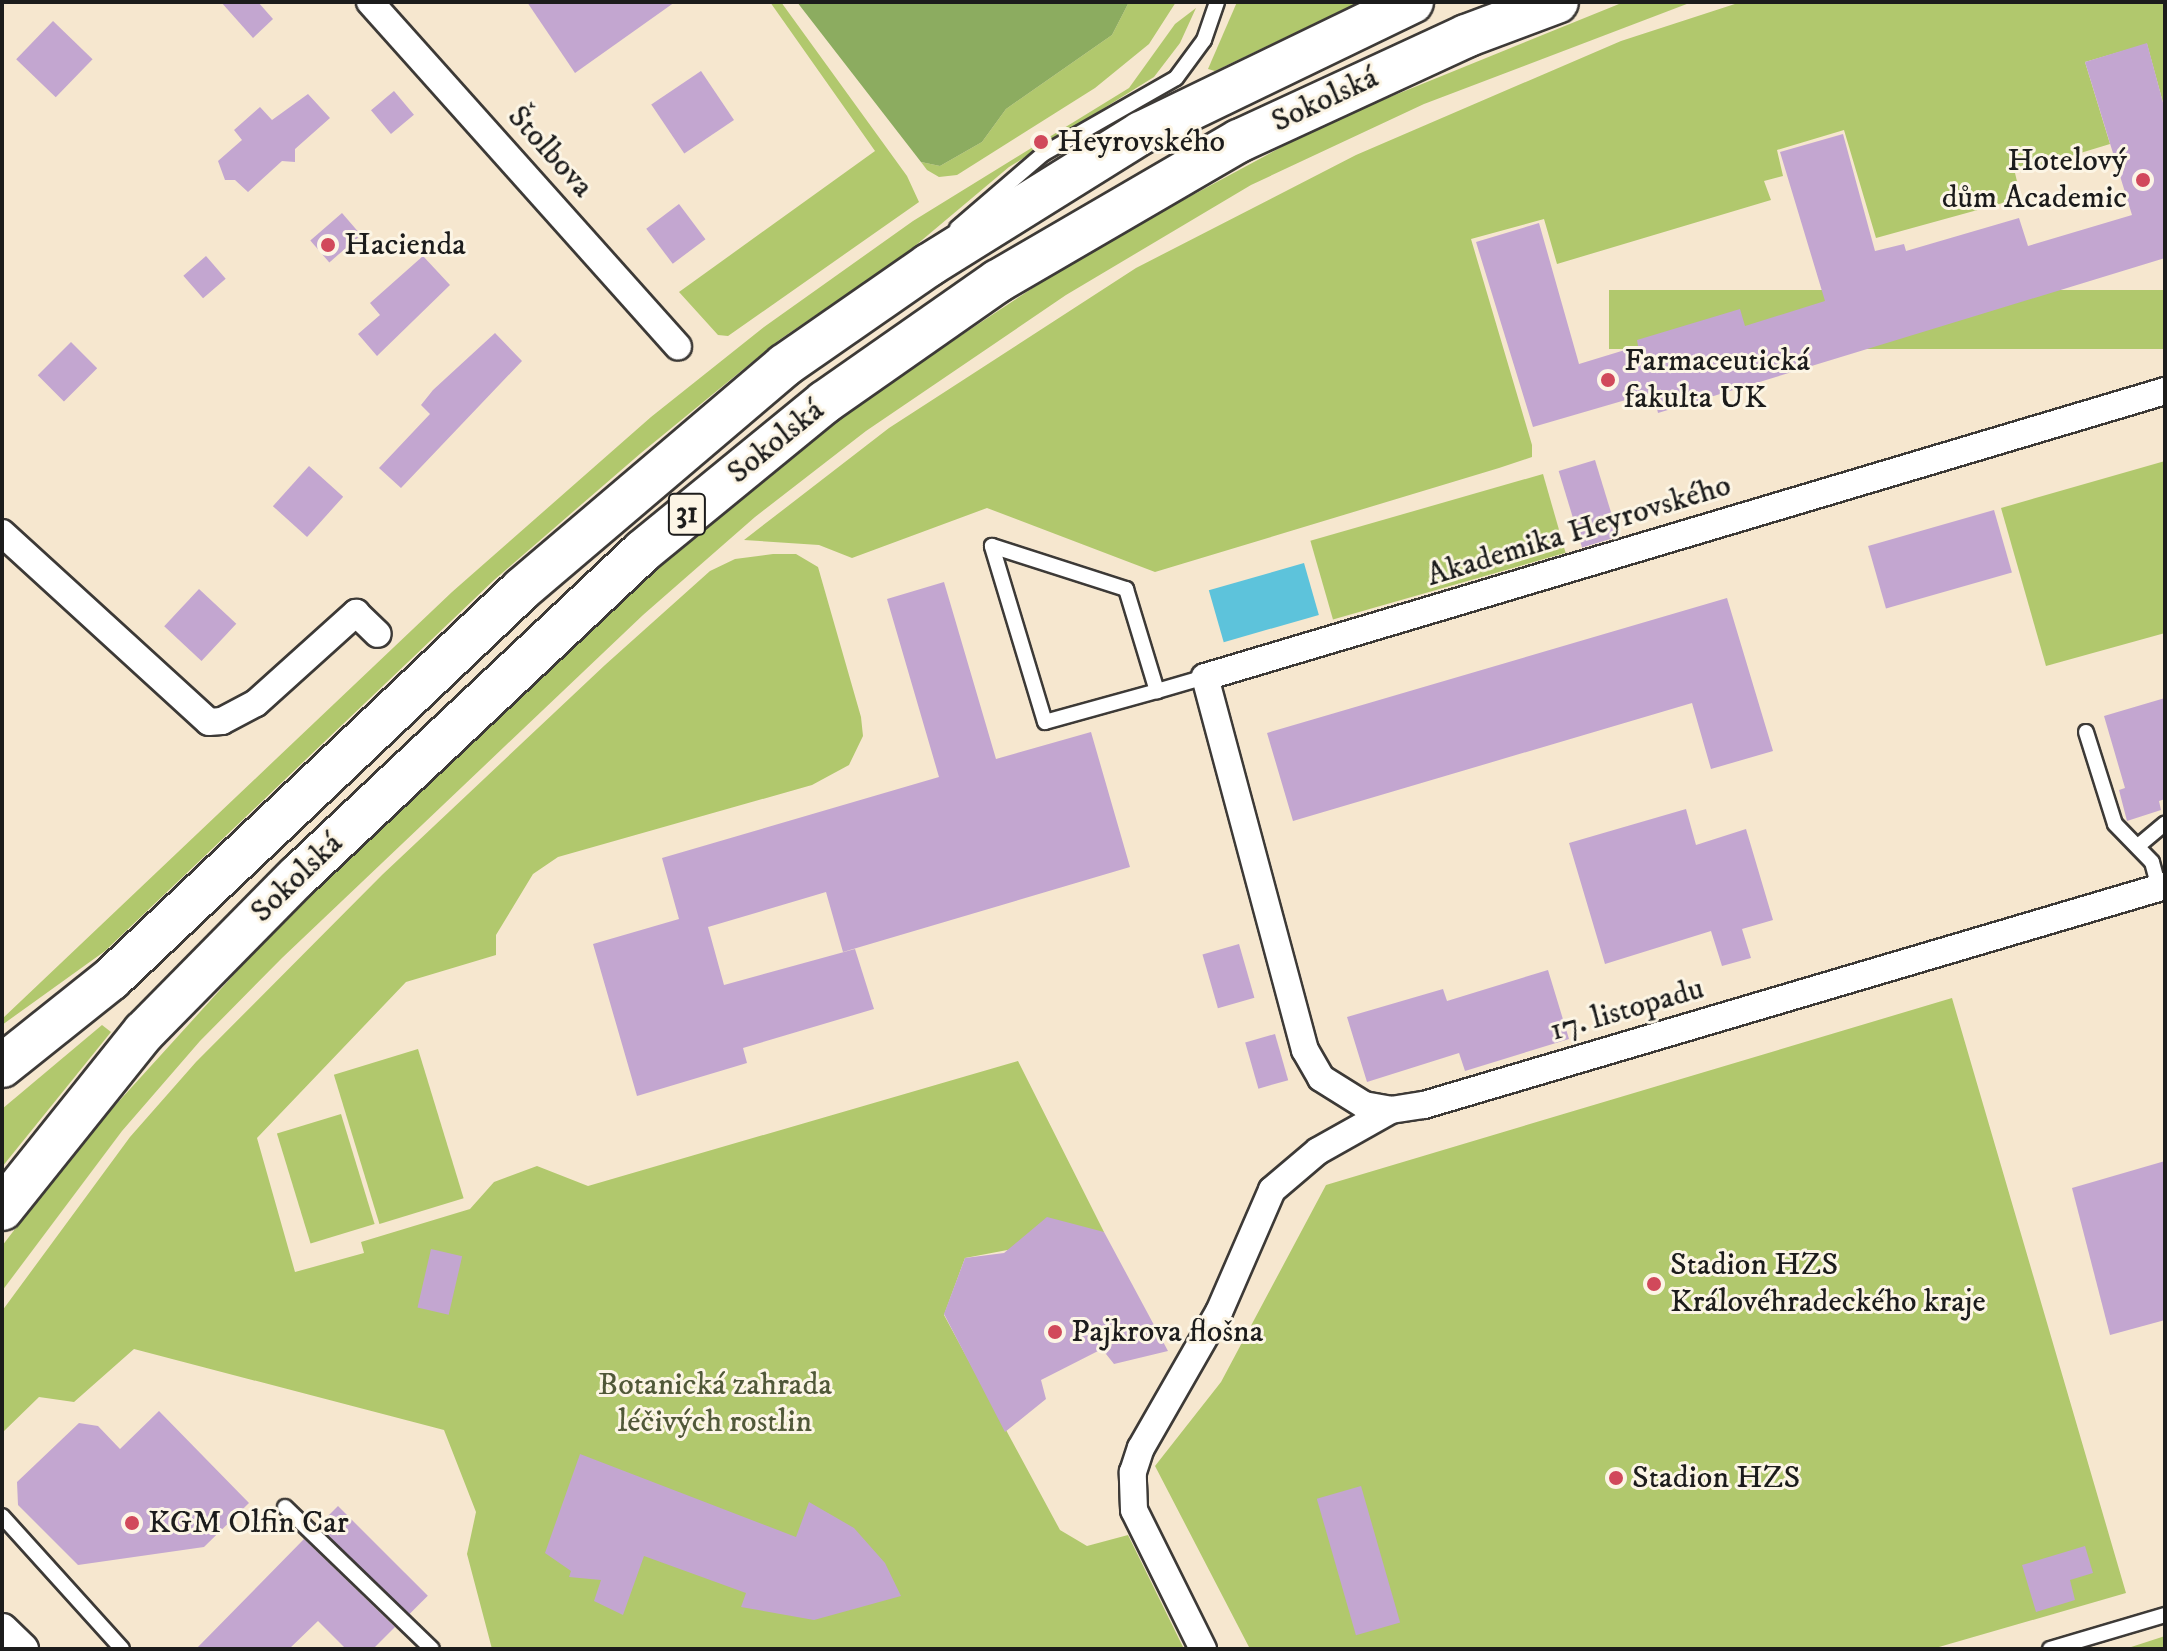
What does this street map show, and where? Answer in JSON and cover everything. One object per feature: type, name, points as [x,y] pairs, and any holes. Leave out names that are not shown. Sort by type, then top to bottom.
[{"type":"main road","name":"Sokolská","points":[[2,1066],[111,979],[644,480],[785,365],[929,265],[1141,133],[1412,2]]},
{"type":"main road","name":"Sokolská","points":[[2,1209],[144,1032],[297,877],[631,562],[825,402],[998,281],[1239,141],[1466,36],[1557,2]]},
{"type":"street","name":"Štolbova","points":[[370,2],[678,347]]},
{"type":"street","name":"Akademika Heyrovského","points":[[1205,677],[2165,391]]},
{"type":"street","points":[[2,533],[209,722],[222,721],[256,703],[356,613],[378,634]]},
{"type":"street","name":"17. listopadu","points":[[1205,677],[1305,1050],[1321,1078],[1344,1096],[1391,1110],[1424,1105],[2162,887]]},
{"type":"street","points":[[1203,1649],[1134,1510],[1131,1492],[1141,1448],[1219,1312],[1272,1190],[1318,1151],[1391,1110]]},
{"type":"street","points":[[2,1630],[22,1649]]},
{"type":"lane","points":[[929,265],[998,188],[1043,154],[1176,78],[1204,40],[1217,2]]},
{"type":"lane","points":[[1157,691],[1126,589],[992,546],[1045,722],[1157,691],[1205,677]]},
{"type":"lane","points":[[2086,732],[2115,824],[2152,862],[2162,887]]},
{"type":"lane","points":[[2138,846],[2165,823]]},
{"type":"lane","points":[[285,1507],[432,1649]]},
{"type":"lane","points":[[2,1516],[122,1649]]},
{"type":"lane","points":[[2050,1649],[2165,1615]]},
{"type":"green space","points":[[770,2],[781,2],[907,176],[919,202],[728,336],[718,335],[679,292],[875,151]]},
{"type":"green space","points":[[797,2],[1129,2],[1112,35],[1006,109],[982,142],[940,166],[921,162]]},
{"type":"green space","points":[[1129,2],[1176,2],[1149,44],[1095,88],[957,175],[939,177],[927,170],[921,162],[940,166],[982,142],[1006,109],[1112,35]]},
{"type":"green space","points":[[1237,2],[1359,2],[1215,71],[1208,69]]},
{"type":"green space","points":[[1692,2],[1424,104],[1251,185],[1066,295],[866,431],[755,517],[643,615],[282,958],[200,1041],[122,1131],[2,1291],[2,1246],[81,1143],[269,936],[578,640],[716,517],[874,393],[1087,252],[1326,123],[1619,4]]},
{"type":"green space","points":[[1741,2],[2165,2],[2165,110],[2147,44],[2085,62],[2110,144],[2015,173],[2021,198],[1876,238],[1844,130],[1777,150],[1783,176],[1764,181],[1771,200],[1557,264],[1544,219],[1471,239],[1532,445],[1532,457],[1499,468],[1155,572],[987,508],[852,558],[819,545],[744,540],[889,428],[1136,268],[1356,155],[1621,41]]},
{"type":"green space","points":[[1196,8],[1180,43],[1154,77],[1009,167],[903,256],[779,340],[641,453],[494,580],[105,951],[2,1025],[2,1019],[452,592],[651,417],[764,327],[913,221],[1129,88],[1175,24]]},
{"type":"green space","points":[[1609,290],[2165,290],[2165,349],[1609,349]]},
{"type":"green space","points":[[2165,461],[2165,633],[2046,666],[2001,508]]},
{"type":"green space","points":[[1543,474],[1566,553],[1333,620],[1310,541]]},
{"type":"green space","name":"Botanická zahrada léčivých rostlin","points":[[796,554],[818,567],[861,717],[863,736],[849,765],[812,785],[558,857],[533,874],[496,935],[496,955],[406,982],[257,1138],[295,1272],[364,1253],[361,1242],[470,1209],[494,1182],[537,1166],[588,1186],[1018,1061],[1104,1232],[965,1258],[944,1315],[1060,1530],[1087,1546],[1128,1535],[1184,1649],[492,1649],[467,1554],[476,1512],[444,1430],[134,1349],[74,1402],[39,1397],[2,1433],[2,1311],[130,1137],[196,1062],[382,875],[605,665],[710,571],[735,559]]},
{"type":"green space","name":"Stadion HZS Královéhradeckého kraje","points":[[1952,998],[2126,1593],[1932,1649],[1250,1649],[1155,1466],[1221,1382],[1326,1185]]},
{"type":"green space","points":[[102,1025],[111,1032],[2,1167],[2,1109]]},
{"type":"green space","points":[[418,1049],[464,1198],[379,1224],[334,1075]]},
{"type":"green space","points":[[341,1114],[375,1224],[311,1244],[277,1134]]},
{"type":"green space","points":[[2165,1636],[2165,1649],[2125,1649]]},
{"type":"water","points":[[1304,563],[1319,615],[1224,642],[1209,590]]},
{"type":"building","points":[[221,2],[258,2],[273,19],[253,38]]},
{"type":"building","points":[[527,2],[675,2],[575,73]]},
{"type":"building","points":[[53,21],[93,59],[56,97],[16,59]]},
{"type":"building","points":[[2147,43],[2165,110],[2165,258],[1658,413],[1653,392],[1533,427],[1476,242],[1539,223],[1579,364],[1638,346],[1637,340],[1740,309],[1745,326],[1825,301],[1780,152],[1843,134],[1875,251],[1904,244],[1906,251],[2019,218],[2028,246],[2132,215],[2085,62]]},
{"type":"building","points":[[701,71],[734,120],[684,153],[651,105]]},
{"type":"building","points":[[394,91],[414,115],[391,134],[371,110]]},
{"type":"building","points":[[308,94],[330,118],[295,149],[295,162],[282,161],[248,192],[235,180],[225,180],[218,161],[242,140],[234,130],[260,107],[272,120]]},
{"type":"building","points":[[679,204],[705,239],[673,264],[646,229]]},
{"type":"building","points":[[342,213],[361,235],[329,262],[310,241]]},
{"type":"building","points":[[206,256],[226,279],[203,298],[183,276]]},
{"type":"building","points":[[423,256],[450,285],[377,356],[358,334],[380,315],[370,303]]},
{"type":"building","points":[[495,333],[522,361],[401,488],[379,468],[430,414],[421,405],[433,390]]},
{"type":"building","points":[[71,342],[97,368],[64,401],[38,375]]},
{"type":"building","points":[[1595,460],[1618,537],[1582,548],[1559,471]]},
{"type":"building","points":[[309,466],[343,497],[307,537],[273,506]]},
{"type":"building","points":[[1994,510],[2012,572],[1886,609],[1868,546]]},
{"type":"building","points":[[944,582],[996,759],[1091,732],[1130,867],[843,952],[826,892],[708,927],[724,985],[855,949],[874,1009],[743,1048],[747,1063],[637,1096],[593,944],[679,919],[662,858],[939,777],[887,599]]},
{"type":"building","points":[[199,589],[236,624],[202,661],[164,626]]},
{"type":"building","points":[[1727,598],[1773,751],[1711,769],[1692,703],[1293,821],[1267,733]]},
{"type":"building","points":[[2165,698],[2165,799],[2159,801],[2161,810],[2127,821],[2119,790],[2125,788],[2104,716]]},
{"type":"building","points":[[1686,809],[1696,845],[1746,829],[1773,920],[1742,929],[1751,958],[1722,966],[1711,931],[1605,964],[1569,843]]},
{"type":"building","points":[[1239,944],[1254,998],[1218,1008],[1202,954]]},
{"type":"building","points":[[1548,970],[1569,1039],[1465,1071],[1459,1053],[1367,1082],[1347,1017],[1443,989],[1447,1001]]},
{"type":"building","points":[[1275,1034],[1288,1080],[1258,1089],[1245,1043]]},
{"type":"building","points":[[2165,1161],[2165,1320],[2110,1335],[2072,1188]]},
{"type":"building","name":"Pajkrova flošna","points":[[1047,1217],[1104,1232],[1168,1351],[1114,1364],[1102,1349],[1041,1380],[1046,1399],[1005,1432],[944,1314],[965,1258],[1004,1253]]},
{"type":"building","points":[[431,1249],[462,1256],[449,1315],[418,1307]]},
{"type":"building","name":"KGM Olfin Car","points":[[159,1411],[249,1503],[204,1547],[78,1565],[18,1505],[17,1482],[79,1423],[98,1426],[120,1449]]},
{"type":"building","points":[[580,1454],[796,1537],[809,1502],[854,1528],[885,1563],[901,1596],[814,1620],[741,1607],[746,1593],[644,1556],[623,1615],[594,1601],[601,1580],[569,1577],[571,1571],[545,1553]]},
{"type":"building","points":[[1361,1486],[1400,1622],[1356,1635],[1317,1499]]},
{"type":"building","points":[[338,1506],[428,1596],[408,1616],[318,1526]]},
{"type":"building","points":[[304,1539],[395,1627],[373,1649],[346,1649],[318,1621],[289,1649],[196,1649]]},
{"type":"building","points":[[2085,1546],[2093,1573],[2070,1580],[2075,1600],[2036,1612],[2022,1565]]},
{"type":"place","name":"Heyrovského","points":[[1041,142]]},
{"type":"place","name":"Hotelový dům Academic","points":[[2143,180]]},
{"type":"place","name":"Hacienda","points":[[328,245]]},
{"type":"place","name":"Farmaceutická fakulta UK","points":[[1608,380]]},
{"type":"place","name":"Stadion HZS Královéhradeckého kraje","points":[[1654,1284]]},
{"type":"place","name":"Pajkrova flošna","points":[[1055,1332]]},
{"type":"place","name":"Stadion HZS","points":[[1616,1478]]},
{"type":"place","name":"KGM Olfin Car","points":[[132,1523]]}]
